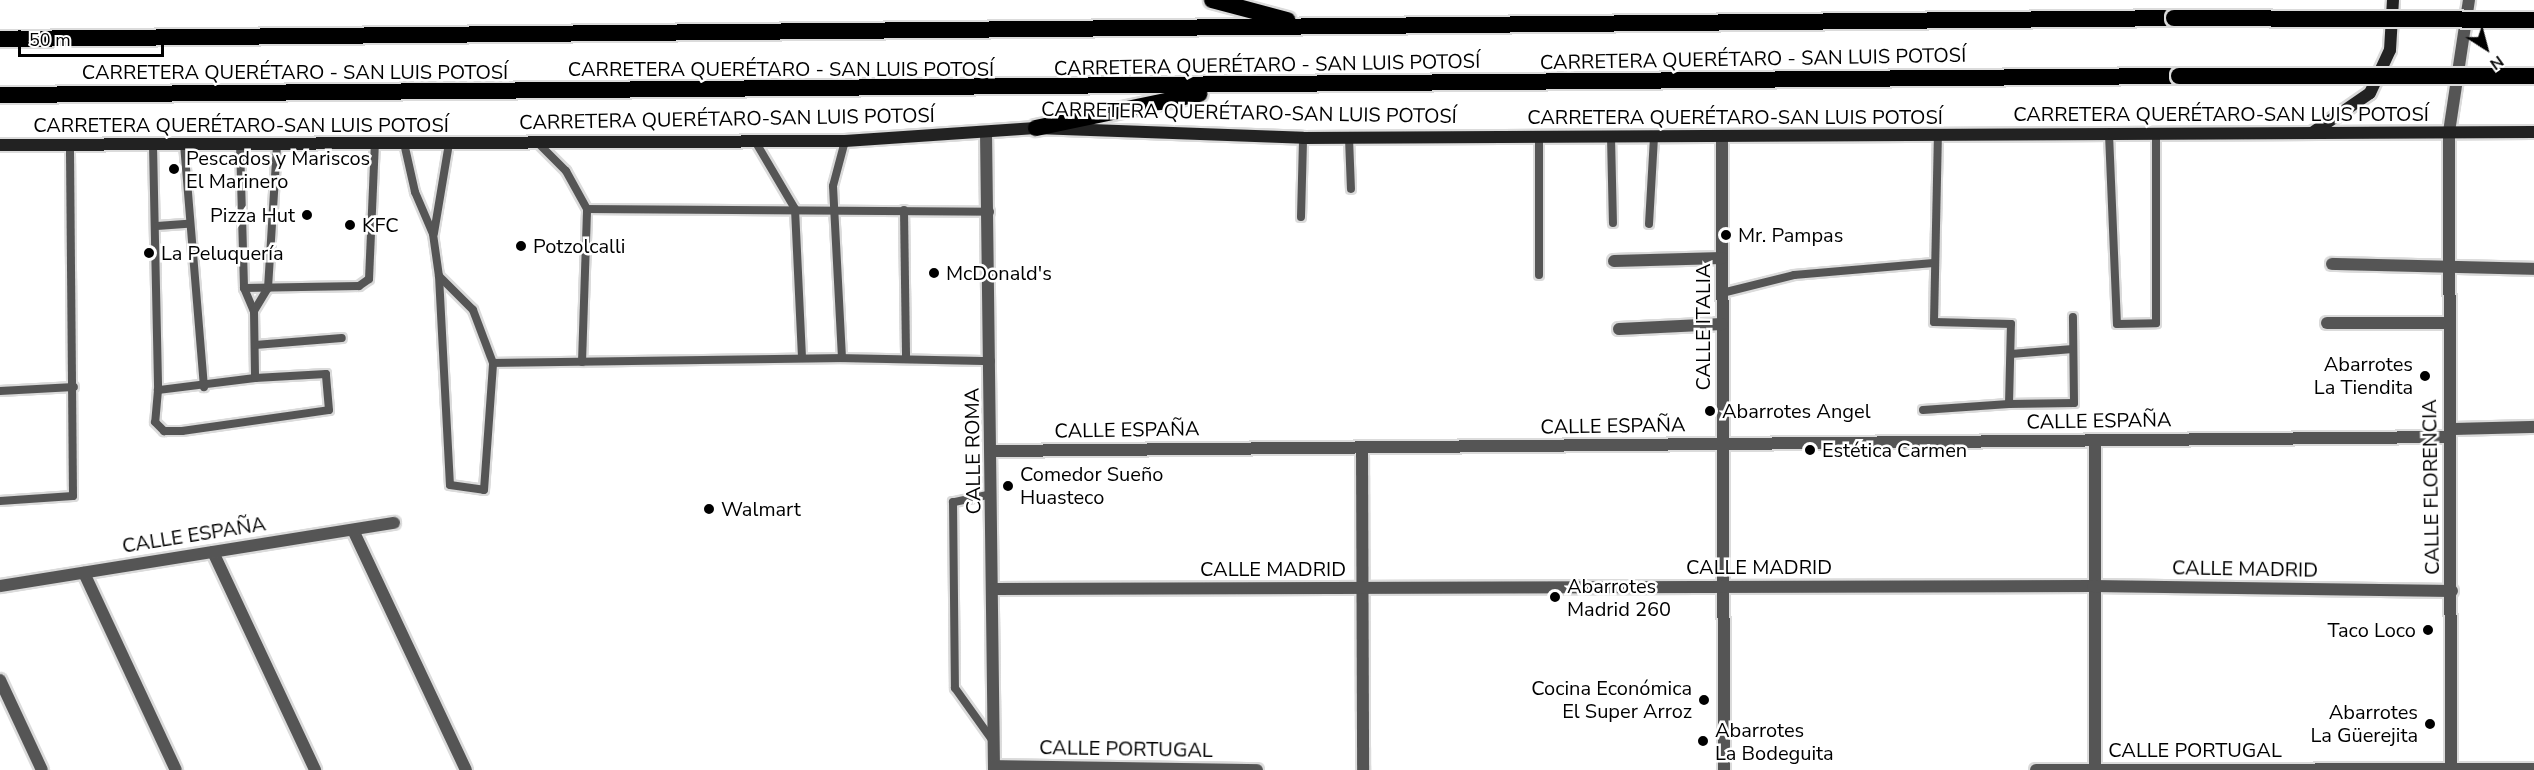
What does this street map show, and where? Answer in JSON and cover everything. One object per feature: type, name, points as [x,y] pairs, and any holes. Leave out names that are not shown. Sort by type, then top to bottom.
[{"type":"highway","points":[[1212,0],[1308,25]]},
{"type":"highway","name":"CARRETERA QUERÉTARO - SAN LUIS POTOSÍ","points":[[0,39],[1308,25],[1424,29],[2174,18],[2534,20]]},
{"type":"highway","name":"CARRETERA QUERÉTARO - SAN LUIS POTOSÍ","points":[[0,95],[1237,87],[2179,76],[2534,76]]},
{"type":"highway","points":[[1036,128],[1237,87]]},
{"type":"main road","points":[[2311,133],[2370,93],[2390,50],[2393,0]]},
{"type":"main road","name":"CARRETERA QUERÉTARO-SAN LUIS POTOSÍ","points":[[0,145],[845,141],[1036,128],[1303,138],[2534,132]]},
{"type":"street","name":"CALLE FLORENCIA","points":[[2451,770],[2449,132],[2469,0]]},
{"type":"street","name":"CALLE ROMA","points":[[986,132],[991,212],[994,768]]},
{"type":"street","name":"CALLE ITALIA","points":[[1722,136],[1724,770]]},
{"type":"street","points":[[1614,261],[1722,258]]},
{"type":"street","points":[[2331,264],[2534,269]]},
{"type":"street","points":[[2327,322],[2450,323]]},
{"type":"street","points":[[1619,329],[1722,324]]},
{"type":"street","name":"CALLE ESPAÑA","points":[[992,451],[2095,441],[2450,433],[2534,427]]},
{"type":"street","points":[[2095,441],[2092,586],[2095,770]]},
{"type":"street","points":[[1362,448],[1363,770]]},
{"type":"street","name":"CALLE ESPAÑA","points":[[0,586],[394,523]]},
{"type":"street","points":[[353,530],[466,770]]},
{"type":"street","points":[[213,552],[315,770]]},
{"type":"street","points":[[84,573],[176,770]]},
{"type":"street","name":"CALLE MADRID","points":[[994,589],[2092,586],[2452,591]]},
{"type":"street","points":[[0,680],[42,770]]},
{"type":"street","name":"CALLE PORTUGAL","points":[[994,768],[1257,770]]},
{"type":"street","name":"CALLE PORTUGAL","points":[[2036,770],[2534,769]]},
{"type":"lane","points":[[2109,134],[2117,324],[2156,323],[2156,134]]},
{"type":"lane","points":[[1938,135],[1933,263],[1934,322],[2011,324],[2009,404]]},
{"type":"lane","points":[[1539,137],[1539,274]]},
{"type":"lane","points":[[1611,137],[1613,223]]},
{"type":"lane","points":[[1649,224],[1654,137]]},
{"type":"lane","points":[[1301,217],[1303,138]]},
{"type":"lane","points":[[1349,138],[1351,189]]},
{"type":"lane","points":[[755,141],[795,209],[802,358]]},
{"type":"lane","points":[[842,358],[833,186],[845,141]]},
{"type":"lane","points":[[537,142],[566,171],[587,209],[582,362]]},
{"type":"lane","points":[[244,288],[359,286],[369,279],[373,271],[375,143]]},
{"type":"lane","points":[[404,143],[415,192],[433,234],[439,276],[450,485],[484,490],[493,363],[472,310],[439,276]]},
{"type":"lane","points":[[433,234],[449,143]]},
{"type":"lane","points":[[153,144],[157,226],[158,390],[155,422],[164,431],[329,410],[326,374],[255,378],[204,387],[158,390]]},
{"type":"lane","points":[[183,144],[188,224],[204,387]]},
{"type":"lane","points":[[240,144],[244,288],[254,311],[255,378]]},
{"type":"lane","points":[[254,311],[268,288],[277,144]]},
{"type":"lane","points":[[0,501],[73,496],[74,387],[70,145]]},
{"type":"lane","points":[[587,209],[834,207],[991,212]]},
{"type":"lane","points":[[904,210],[906,359]]},
{"type":"lane","points":[[157,226],[188,224]]},
{"type":"lane","points":[[1722,293],[1794,275],[1933,263]]},
{"type":"lane","points":[[1923,410],[2009,404],[2074,403],[2073,317]]},
{"type":"lane","points":[[255,345],[342,338]]},
{"type":"lane","points":[[2011,354],[2073,349]]},
{"type":"lane","points":[[493,363],[802,358],[991,360]]},
{"type":"lane","points":[[0,392],[74,387]]},
{"type":"lane","points":[[992,494],[953,502],[953,513],[955,688],[993,741]]},
{"type":"place","name":"Pescados y Mariscos El Marinero","points":[[174,169]]},
{"type":"place","name":"Pizza Hut","points":[[307,215]]},
{"type":"place","name":"KFC","points":[[350,225]]},
{"type":"place","name":"Mr. Pampas","points":[[1726,235]]},
{"type":"place","name":"Potzolcalli","points":[[521,246]]},
{"type":"place","name":"La Peluquería","points":[[149,253]]},
{"type":"place","name":"McDonald's","points":[[934,273]]},
{"type":"place","name":"Abarrotes La Tiendita","points":[[2425,376]]},
{"type":"place","name":"Abarrotes Angel","points":[[1710,411]]},
{"type":"place","name":"Estética Carmen","points":[[1810,450]]},
{"type":"place","name":"Comedor Sueño Huasteco","points":[[1008,486]]},
{"type":"place","name":"Walmart","points":[[709,509]]},
{"type":"place","name":"Abarrotes Madrid 260","points":[[1555,597]]},
{"type":"place","name":"Taco Loco","points":[[2428,630]]},
{"type":"place","name":"Cocina Económica El Super Arroz","points":[[1704,700]]},
{"type":"place","name":"Abarrotes La Güerejita","points":[[2430,724]]},
{"type":"place","name":"Abarrotes La Bodeguita","points":[[1703,741]]}]
